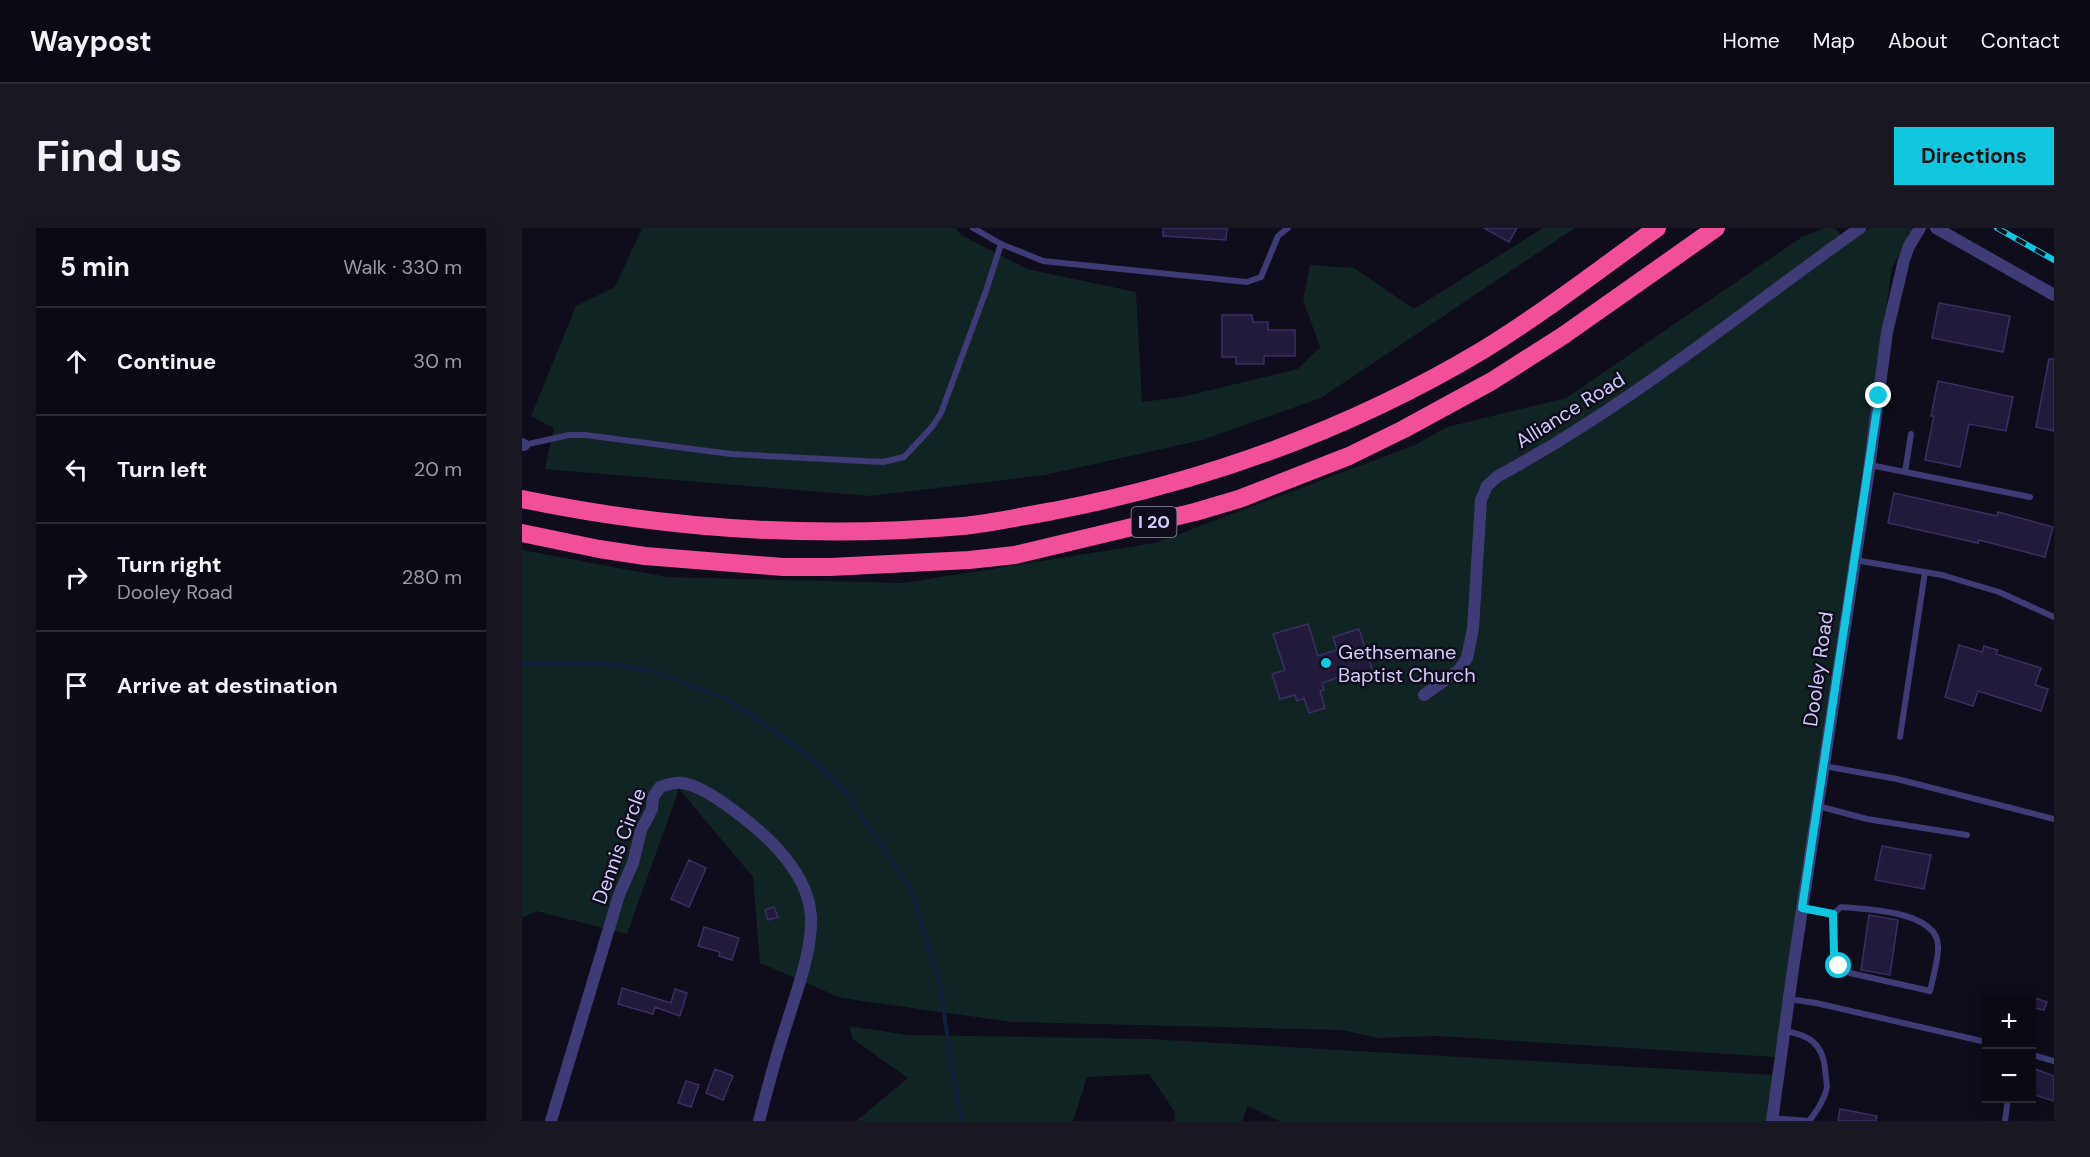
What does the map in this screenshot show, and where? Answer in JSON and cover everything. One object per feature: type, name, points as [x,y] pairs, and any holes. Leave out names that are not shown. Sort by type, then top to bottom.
[{"type":"highway","name":"I 20","points":[[522,499],[618,516],[687,525],[745,530],[872,532],[965,525],[1124,496],[1246,460],[1343,422],[1396,397],[1481,351],[1533,319],[1657,228]]},
{"type":"highway","name":"I 20","points":[[522,533],[645,556],[783,567],[830,567],[969,560],[1015,555],[1195,512],[1239,499],[1349,456],[1424,419],[1492,381],[1564,335],[1716,228]]},
{"type":"street","name":"Alliance Road","points":[[1424,695],[1459,670],[1467,658],[1473,628],[1481,500],[1487,486],[1498,476],[1629,398],[1860,228]]},
{"type":"street","name":"Dooley Road","points":[[1772,1119],[1887,332],[1904,260],[1920,228]]},
{"type":"street","points":[[1936,228],[2054,296]]},
{"type":"street","name":"Dennis Circle","points":[[551,1121],[619,895],[633,863],[637,840],[652,809],[653,797],[660,787],[680,782],[702,790],[732,808],[760,829],[776,846],[796,874],[807,895],[811,910],[801,975],[759,1121]]},
{"type":"lane","points":[[973,228],[1001,244],[1043,261],[1247,282],[1261,277],[1278,236],[1287,228]]},
{"type":"lane","points":[[523,445],[569,435],[585,435],[731,454],[883,462],[897,460],[904,457],[932,427],[941,413],[1001,244]]},
{"type":"lane","points":[[1905,472],[1911,434]]},
{"type":"lane","points":[[1869,465],[2030,496]]},
{"type":"lane","points":[[1855,560],[1942,575],[1999,592],[2054,617]]},
{"type":"lane","points":[[1900,737],[1925,572]]},
{"type":"lane","points":[[1824,766],[1897,779],[2054,819]]},
{"type":"lane","points":[[1818,806],[1867,819],[1967,835]]},
{"type":"lane","points":[[1841,907],[1876,910],[1913,918],[1932,930],[1938,944],[1930,991],[1850,973],[1839,966],[1834,953],[1833,914],[1841,907]]},
{"type":"lane","points":[[1802,908],[1833,914]]},
{"type":"lane","points":[[1789,999],[1816,1003],[1982,1041]]},
{"type":"lane","points":[[1772,1119],[1809,1121],[1827,1088],[1823,1056],[1815,1042],[1800,1033],[1785,1030]]},
{"type":"lane","points":[[2036,1056],[2054,1061]]},
{"type":"lane","points":[[2005,1121],[2007,1103]]},
{"type":"green space","points":[[642,228],[956,228],[961,235],[1027,269],[1136,292],[1142,402],[1182,397],[1298,369],[1320,347],[1303,300],[1310,265],[1354,268],[1414,309],[1543,228],[1575,228],[1321,398],[1202,440],[1045,475],[870,496],[545,469],[554,428],[531,416],[576,306],[615,287]]},
{"type":"green space","points":[[1825,228],[1835,228],[1847,244],[1869,228],[1912,228],[1892,268],[1776,1057],[1435,1036],[1379,1038],[1342,1030],[1012,1022],[841,998],[760,963],[753,877],[679,789],[627,934],[536,911],[522,918],[522,550],[667,577],[903,583],[1155,543],[1415,445],[1447,427],[1566,398],[1802,237]]},
{"type":"green space","points":[[849,1026],[909,1035],[1149,1039],[1774,1075],[1767,1121],[1279,1121],[1248,1106],[1242,1121],[1174,1121],[1175,1112],[1149,1074],[1087,1077],[1073,1121],[856,1121],[908,1078],[853,1039]]},
{"type":"building","points":[[1163,228],[1227,228],[1226,240],[1163,236]]},
{"type":"building","points":[[1484,228],[1517,228],[1509,242]]},
{"type":"building","points":[[1939,303],[2010,316],[2003,352],[1932,338]]},
{"type":"building","points":[[1222,315],[1252,315],[1253,322],[1268,322],[1268,330],[1295,330],[1295,356],[1264,356],[1264,364],[1236,364],[1236,357],[1222,357]]},
{"type":"building","points":[[2049,359],[2054,359],[2054,431],[2036,427]]},
{"type":"building","points":[[1938,381],[2013,397],[2006,431],[1969,424],[1960,467],[1925,460]]},
{"type":"building","points":[[1894,493],[1997,516],[1998,512],[2053,527],[2045,557],[1979,540],[1978,543],[1888,523]]},
{"type":"building","name":"Gethsemane Baptist Church","points":[[1308,624],[1318,656],[1337,650],[1333,637],[1359,629],[1374,675],[1350,682],[1348,674],[1322,683],[1324,690],[1320,691],[1325,708],[1309,713],[1304,698],[1297,701],[1295,695],[1280,699],[1272,674],[1285,670],[1273,634]]},
{"type":"building","points":[[1959,645],[1982,652],[1984,646],[1998,650],[1996,654],[2041,668],[2035,685],[2048,689],[2041,711],[1978,691],[1973,706],[1945,697]]},
{"type":"building","points":[[1882,846],[1931,855],[1924,889],[1875,880]]},
{"type":"building","points":[[689,860],[706,868],[689,907],[671,899]]},
{"type":"building","points":[[774,907],[778,917],[768,920],[765,910]]},
{"type":"building","points":[[1869,915],[1898,920],[1890,975],[1861,970]]},
{"type":"building","points":[[704,927],[739,938],[732,960],[719,956],[720,952],[698,946]]},
{"type":"building","points":[[622,988],[671,1003],[675,989],[687,993],[680,1016],[655,1007],[653,1014],[618,1004]]},
{"type":"building","points":[[2036,999],[2047,1002],[2044,1010],[2036,1008]]},
{"type":"building","points":[[715,1069],[733,1076],[723,1100],[706,1093]]},
{"type":"building","points":[[2036,1069],[2054,1076],[2054,1101],[2036,1096]]},
{"type":"building","points":[[686,1081],[699,1085],[691,1107],[678,1103]]},
{"type":"building","points":[[1840,1109],[1877,1116],[1876,1121],[1838,1121]]},
{"type":"waterway","points":[[522,663],[601,663],[656,672],[727,699],[792,743],[828,774],[846,793],[911,889],[941,989],[962,1121]]},
{"type":"railway","points":[[1997,228],[2054,260]]},
{"type":"place","name":"Gethsemane Baptist Church","points":[[1326,663]]},
{"type":"route","points":[[1839,966],[1834,953],[1833,914],[1802,908],[1879,396]]}]
